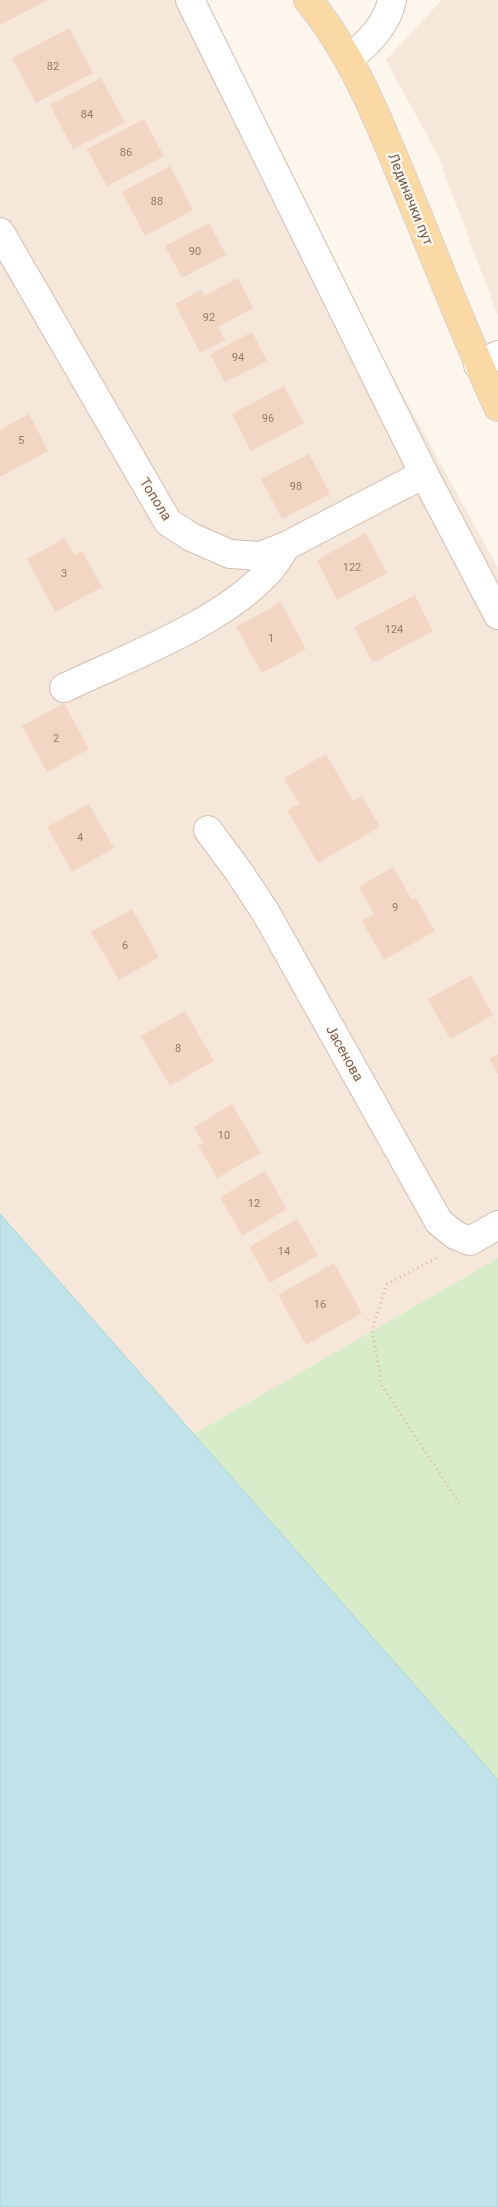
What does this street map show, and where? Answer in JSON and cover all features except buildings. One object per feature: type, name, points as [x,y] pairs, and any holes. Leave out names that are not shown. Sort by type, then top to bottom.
[{"type":"main road","name":"Лединачки пут","points":[[308,0],[335,36],[349,59],[384,133],[488,360],[498,407]]},
{"type":"street","points":[[190,0],[424,474],[498,615]]},
{"type":"street","points":[[349,59],[370,41],[389,14],[392,0]]},
{"type":"street","name":"Топола","points":[[0,232],[168,522],[191,537],[230,554],[260,556],[286,546],[424,474]]},
{"type":"street","points":[[64,688],[174,636],[227,606],[266,574],[286,546]]},
{"type":"street","name":"Јасенова","points":[[208,830],[239,872],[266,914],[440,1222],[455,1235],[470,1241]]},
{"type":"street","points":[[470,1241],[498,1225]]},
{"type":"path","points":[[459,1503],[382,1386],[372,1330],[387,1284],[470,1241]]},
{"type":"shaded area","points":[[0,0],[186,0],[498,568],[498,1258],[194,1434],[0,1214]]},
{"type":"shaded area","points":[[442,0],[498,0],[498,316],[438,156],[386,60]]},
{"type":"green space","points":[[498,1258],[498,1780],[194,1434]]},
{"type":"water","points":[[0,1214],[498,1780],[498,2207],[0,2207]]}]
